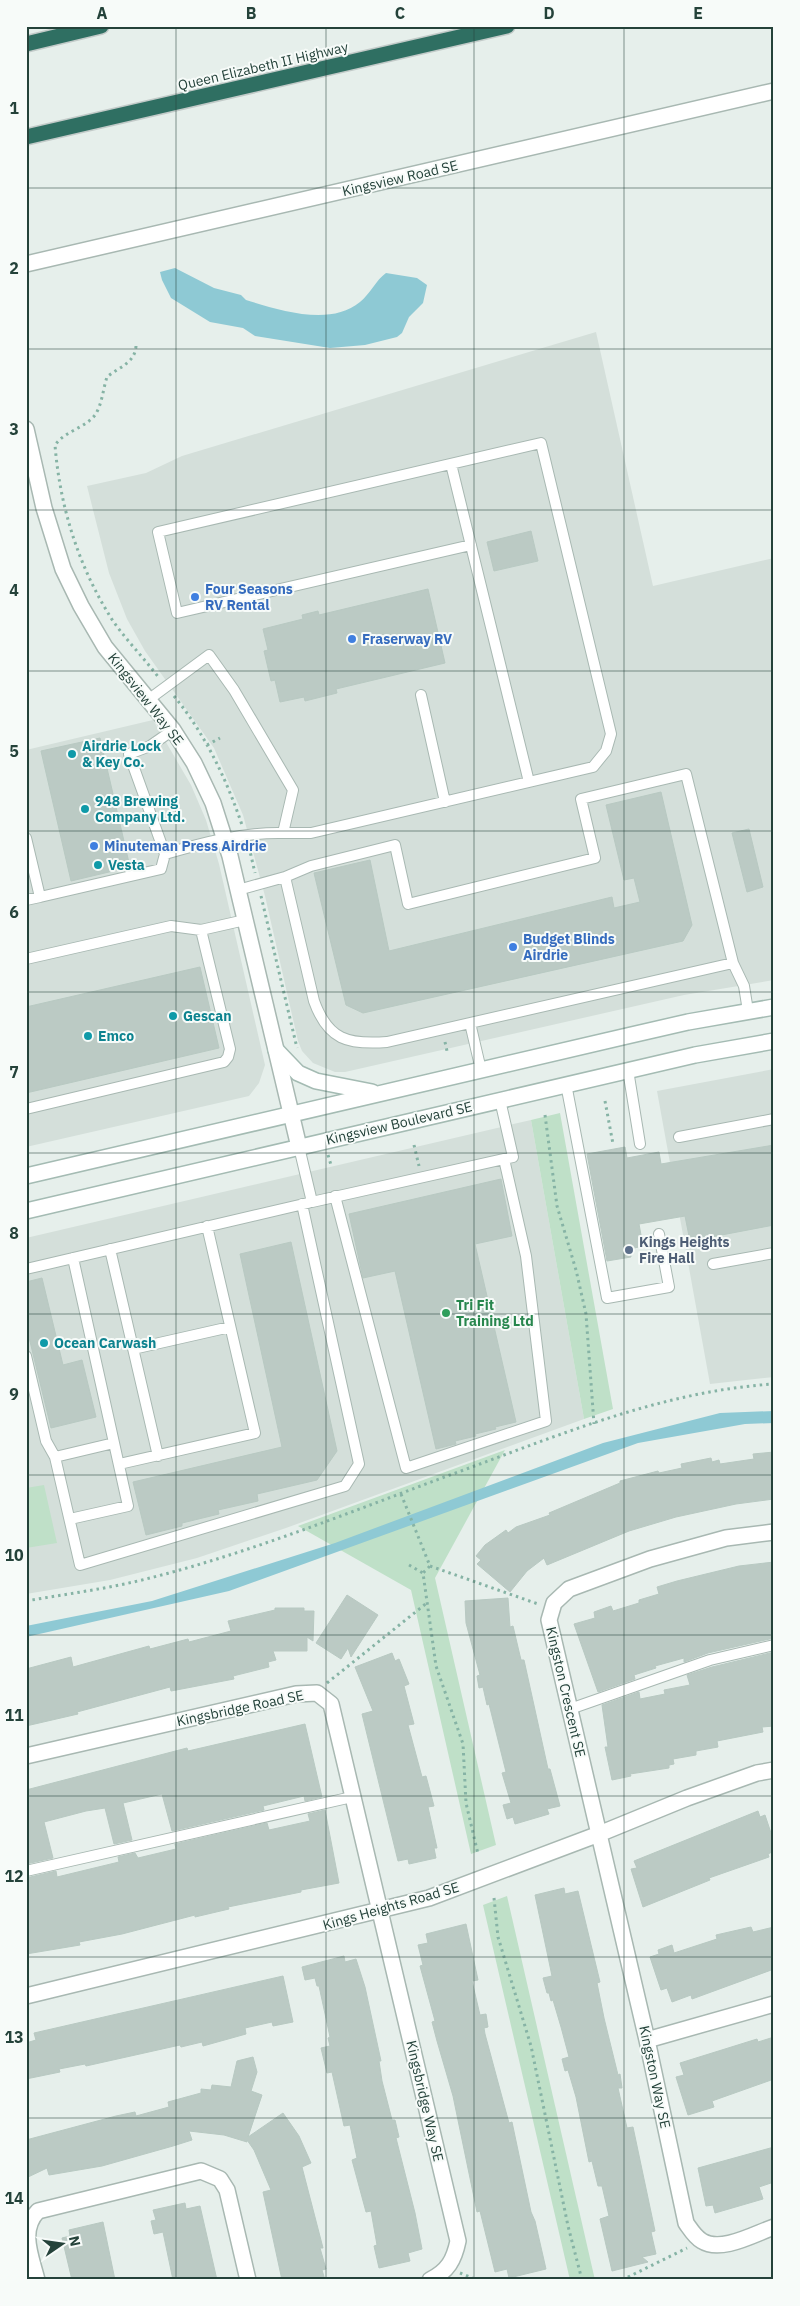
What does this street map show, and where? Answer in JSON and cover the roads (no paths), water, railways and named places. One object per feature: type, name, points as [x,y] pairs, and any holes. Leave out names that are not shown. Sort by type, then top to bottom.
[{"type":"highway","points":[[26,44],[101,26]]},
{"type":"highway","name":"Queen Elizabeth II Highway","points":[[26,137],[507,26]]},
{"type":"street","name":"Kingsview Road SE","points":[[26,264],[774,91]]},
{"type":"street","name":"Kingsview Way SE","points":[[26,429],[44,508],[63,568],[81,606],[105,647],[173,730],[194,763],[213,803],[238,890],[299,1147]]},
{"type":"street","points":[[26,1176],[679,1024],[774,1007]]},
{"type":"street","name":"Kingsview Boulevard SE","points":[[26,1211],[566,1084],[695,1055],[774,1041]]},
{"type":"street","points":[[276,1050],[298,1073],[316,1081],[339,1087],[378,1093]]},
{"type":"street","name":"Kingston Crescent SE","points":[[599,1834],[549,1620],[551,1608],[560,1596],[569,1589],[650,1559],[726,1538],[774,1532]]},
{"type":"street","name":"Kingsbridge Road SE","points":[[26,1756],[296,1694],[317,1693],[331,1704],[380,1912]]},
{"type":"street","name":"Kings Heights Road SE","points":[[26,1996],[380,1912],[429,1898],[599,1834],[687,1798],[757,1773],[774,1770]]},
{"type":"street","name":"Kingston Way SE","points":[[599,1834],[647,2040],[686,2223],[702,2241],[713,2245],[724,2244],[774,2227]]},
{"type":"street","name":"Kingsbridge Way SE","points":[[380,1912],[458,2241],[448,2268],[430,2280]]},
{"type":"street","points":[[647,2040],[774,2004]]},
{"type":"street","points":[[37,2280],[27,2236],[31,2218],[38,2211],[201,2171],[220,2179],[227,2190],[248,2280]]},
{"type":"lane","points":[[165,854],[202,843],[264,832],[311,833],[593,767],[606,751],[612,734],[541,443],[158,532],[177,613],[471,545]]},
{"type":"lane","points":[[451,464],[529,782]]},
{"type":"lane","points":[[148,700],[209,655],[240,698],[293,790],[283,833]]},
{"type":"lane","points":[[421,695],[445,802]]},
{"type":"lane","points":[[26,900],[161,869],[165,854],[129,754],[150,746],[173,730]]},
{"type":"lane","points":[[238,890],[285,877],[312,866],[395,845],[408,904],[595,858],[581,799],[686,774],[733,963],[744,986],[748,1011]]},
{"type":"lane","points":[[26,838],[40,897]]},
{"type":"lane","points":[[285,877],[314,1001],[320,1018],[335,1034],[352,1042],[387,1042],[733,963]]},
{"type":"lane","points":[[26,959],[172,926],[201,930],[245,920]]},
{"type":"lane","points":[[26,1109],[224,1062],[228,1057],[230,1049],[201,930]]},
{"type":"lane","points":[[470,1023],[481,1070]]},
{"type":"lane","points":[[628,1070],[640,1144]]},
{"type":"lane","points":[[566,1084],[607,1298],[669,1287],[659,1234]]},
{"type":"lane","points":[[26,1269],[335,1196],[513,1157],[500,1100]]},
{"type":"lane","points":[[679,1137],[774,1118]]},
{"type":"lane","points":[[26,1356],[46,1441],[55,1457],[80,1565],[345,1486],[359,1464],[307,1203],[299,1147]]},
{"type":"lane","points":[[335,1196],[406,1468],[546,1420],[526,1256],[504,1159]]},
{"type":"lane","points":[[119,1464],[255,1433],[207,1226]]},
{"type":"lane","points":[[110,1249],[158,1456]]},
{"type":"lane","points":[[713,1264],[774,1253]]},
{"type":"lane","points":[[70,1519],[128,1506],[73,1258]]},
{"type":"lane","points":[[133,1349],[230,1327]]},
{"type":"lane","points":[[55,1457],[114,1443]]},
{"type":"lane","points":[[570,1710],[710,1660],[774,1644]]},
{"type":"lane","points":[[26,1872],[352,1797]]},
{"type":"water","points":[[175,268],[214,288],[241,295],[246,300],[289,312],[304,314],[334,314],[348,310],[364,299],[386,273],[417,278],[427,285],[423,303],[409,317],[402,333],[397,337],[365,345],[330,348],[255,336],[243,328],[210,322],[171,298],[160,272]]},
{"type":"water","points":[[774,1411],[774,1423],[745,1424],[638,1443],[229,1591],[26,1637],[26,1626],[152,1601],[335,1543],[603,1443],[720,1413]]},
{"type":"place","name":"Four Seasons RV Rental","points":[[195,597]]},
{"type":"place","name":"Fraserway RV","points":[[352,639]]},
{"type":"place","name":"Airdrie Lock & Key Co.","points":[[72,754]]},
{"type":"place","name":"948 Brewing Company Ltd.","points":[[85,809]]},
{"type":"place","name":"Minuteman Press Airdrie","points":[[94,846]]},
{"type":"place","name":"Vesta","points":[[98,865]]},
{"type":"place","name":"Budget Blinds Airdrie","points":[[513,947]]},
{"type":"place","name":"Gescan","points":[[173,1016]]},
{"type":"place","name":"Emco","points":[[88,1036]]},
{"type":"place","name":"Kings Heights Fire Hall","points":[[629,1250]]},
{"type":"place","name":"Tri Fit Training Ltd","points":[[446,1313]]},
{"type":"place","name":"Ocean Carwash","points":[[44,1343]]}]
